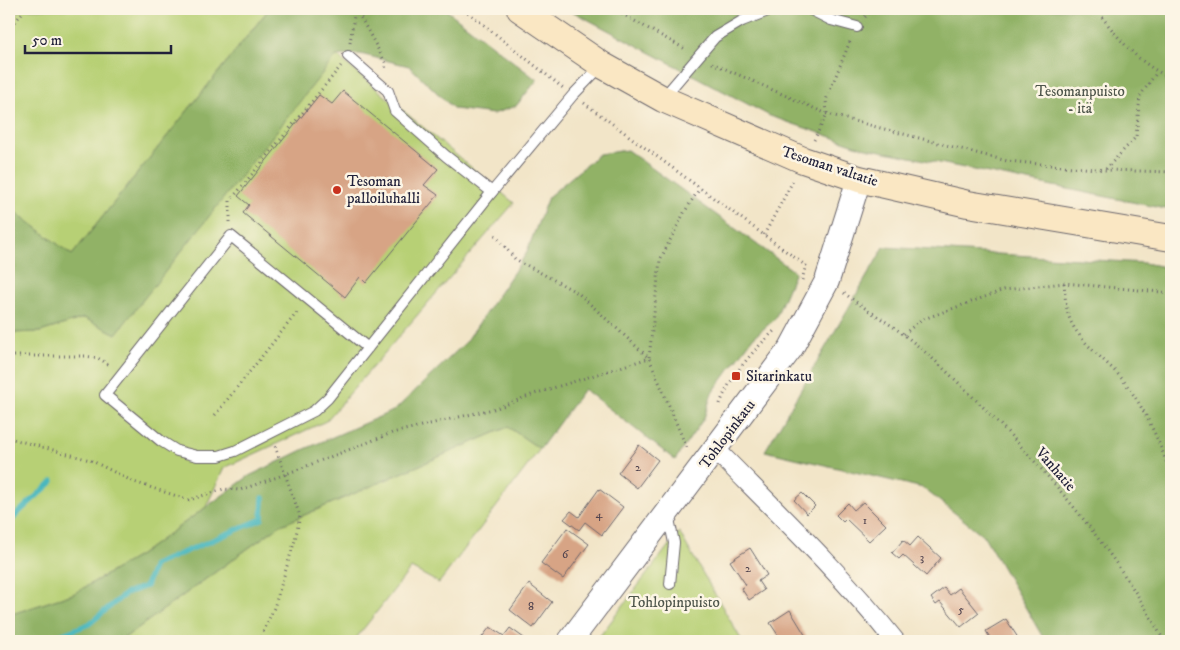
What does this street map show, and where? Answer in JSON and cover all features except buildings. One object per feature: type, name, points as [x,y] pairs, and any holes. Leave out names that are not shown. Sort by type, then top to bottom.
[{"type":"main road","name":"Tesoman valtatie","points":[[520,9],[602,65],[663,99],[804,160],[859,179],[995,210],[1171,238]]},
{"type":"street","name":"Tohlopinkatu","points":[[570,641],[791,348],[827,281],[859,179]]},
{"type":"street","points":[[716,449],[832,567],[895,641]]},
{"type":"lane","points":[[663,99],[715,37],[742,21],[773,9]]},
{"type":"lane","points":[[808,9],[831,20],[856,27]]},
{"type":"lane","points":[[348,56],[388,91],[394,111],[492,192]]},
{"type":"lane","points":[[368,348],[231,236],[105,395],[161,441],[178,450],[197,456],[219,456],[235,451],[314,411],[328,398],[368,348],[492,192],[573,95],[602,65]]},
{"type":"lane","points":[[667,513],[674,543],[670,584]]},
{"type":"path","points":[[9,30],[25,9]]},
{"type":"path","points":[[231,236],[230,201],[348,56],[356,9]]},
{"type":"path","points":[[356,9],[385,62],[388,91]]},
{"type":"path","name":"Vanhatie","points":[[464,9],[573,95],[827,281],[904,334],[961,385],[1029,455],[1067,498],[1115,561],[1145,606],[1164,641]]},
{"type":"path","points":[[613,9],[698,56],[827,114],[1007,161],[1106,170],[1171,172]]},
{"type":"path","points":[[827,114],[826,100],[856,27],[873,9]]},
{"type":"path","points":[[1096,9],[1117,37],[1135,54],[1157,72],[1171,78]]},
{"type":"path","points":[[1106,170],[1136,137],[1140,96],[1157,72]]},
{"type":"path","points":[[649,358],[660,260],[685,211],[700,188]]},
{"type":"path","points":[[495,235],[516,259],[578,293],[649,358],[689,454]]},
{"type":"path","points":[[904,334],[922,320],[1004,290],[1064,283],[1171,293]]},
{"type":"path","points":[[1064,283],[1067,312],[1078,334],[1126,382],[1147,416],[1171,476]]},
{"type":"path","points":[[214,415],[307,300]]},
{"type":"path","points":[[9,356],[85,356],[98,358],[122,373]]},
{"type":"path","points":[[9,438],[90,460],[134,482],[189,500],[224,489],[240,490],[392,433],[424,426],[447,418],[498,408],[534,394],[649,358]]},
{"type":"path","points":[[259,641],[274,608],[295,540],[300,516],[271,434]]},
{"type":"green space","points":[[21,9],[269,9],[72,255],[9,207],[9,24]]},
{"type":"green space","points":[[269,9],[445,9],[537,80],[516,106],[493,114],[454,109],[409,66],[360,54],[336,56],[116,334],[84,318],[40,332],[9,333],[9,207],[72,255]]},
{"type":"green space","name":"Tesomanpuisto - itä","points":[[568,9],[1171,9],[1171,210],[861,147],[770,116]]},
{"type":"green space","points":[[336,55],[514,203],[326,421],[224,468],[206,507],[140,555],[73,594],[9,615],[9,333],[40,332],[84,318],[116,333]]},
{"type":"green space","points":[[627,150],[795,272],[775,319],[754,337],[712,393],[704,418],[675,460],[584,389],[540,449],[508,427],[279,526],[120,641],[9,641],[9,615],[73,594],[140,555],[249,476],[305,449],[395,410],[466,342],[526,254],[548,197],[599,154]]},
{"type":"green space","points":[[884,247],[1144,263],[1171,268],[1171,641],[1045,641],[984,536],[923,488],[765,451]]},
{"type":"green space","points":[[508,427],[540,449],[439,583],[411,568],[354,641],[120,641],[279,526]]},
{"type":"green space","name":"Tohlopinpuisto","points":[[679,532],[742,641],[596,641]]},
{"type":"waterway","points":[[9,524],[18,513],[53,481]]},
{"type":"waterway","points":[[45,641],[89,624],[125,594],[146,586],[154,565],[262,519],[263,498]]},
{"type":"place","name":"Tesoman palloiluhalli","points":[[337,190]]},
{"type":"place","name":"Sitarinkatu","points":[[736,376]]}]
